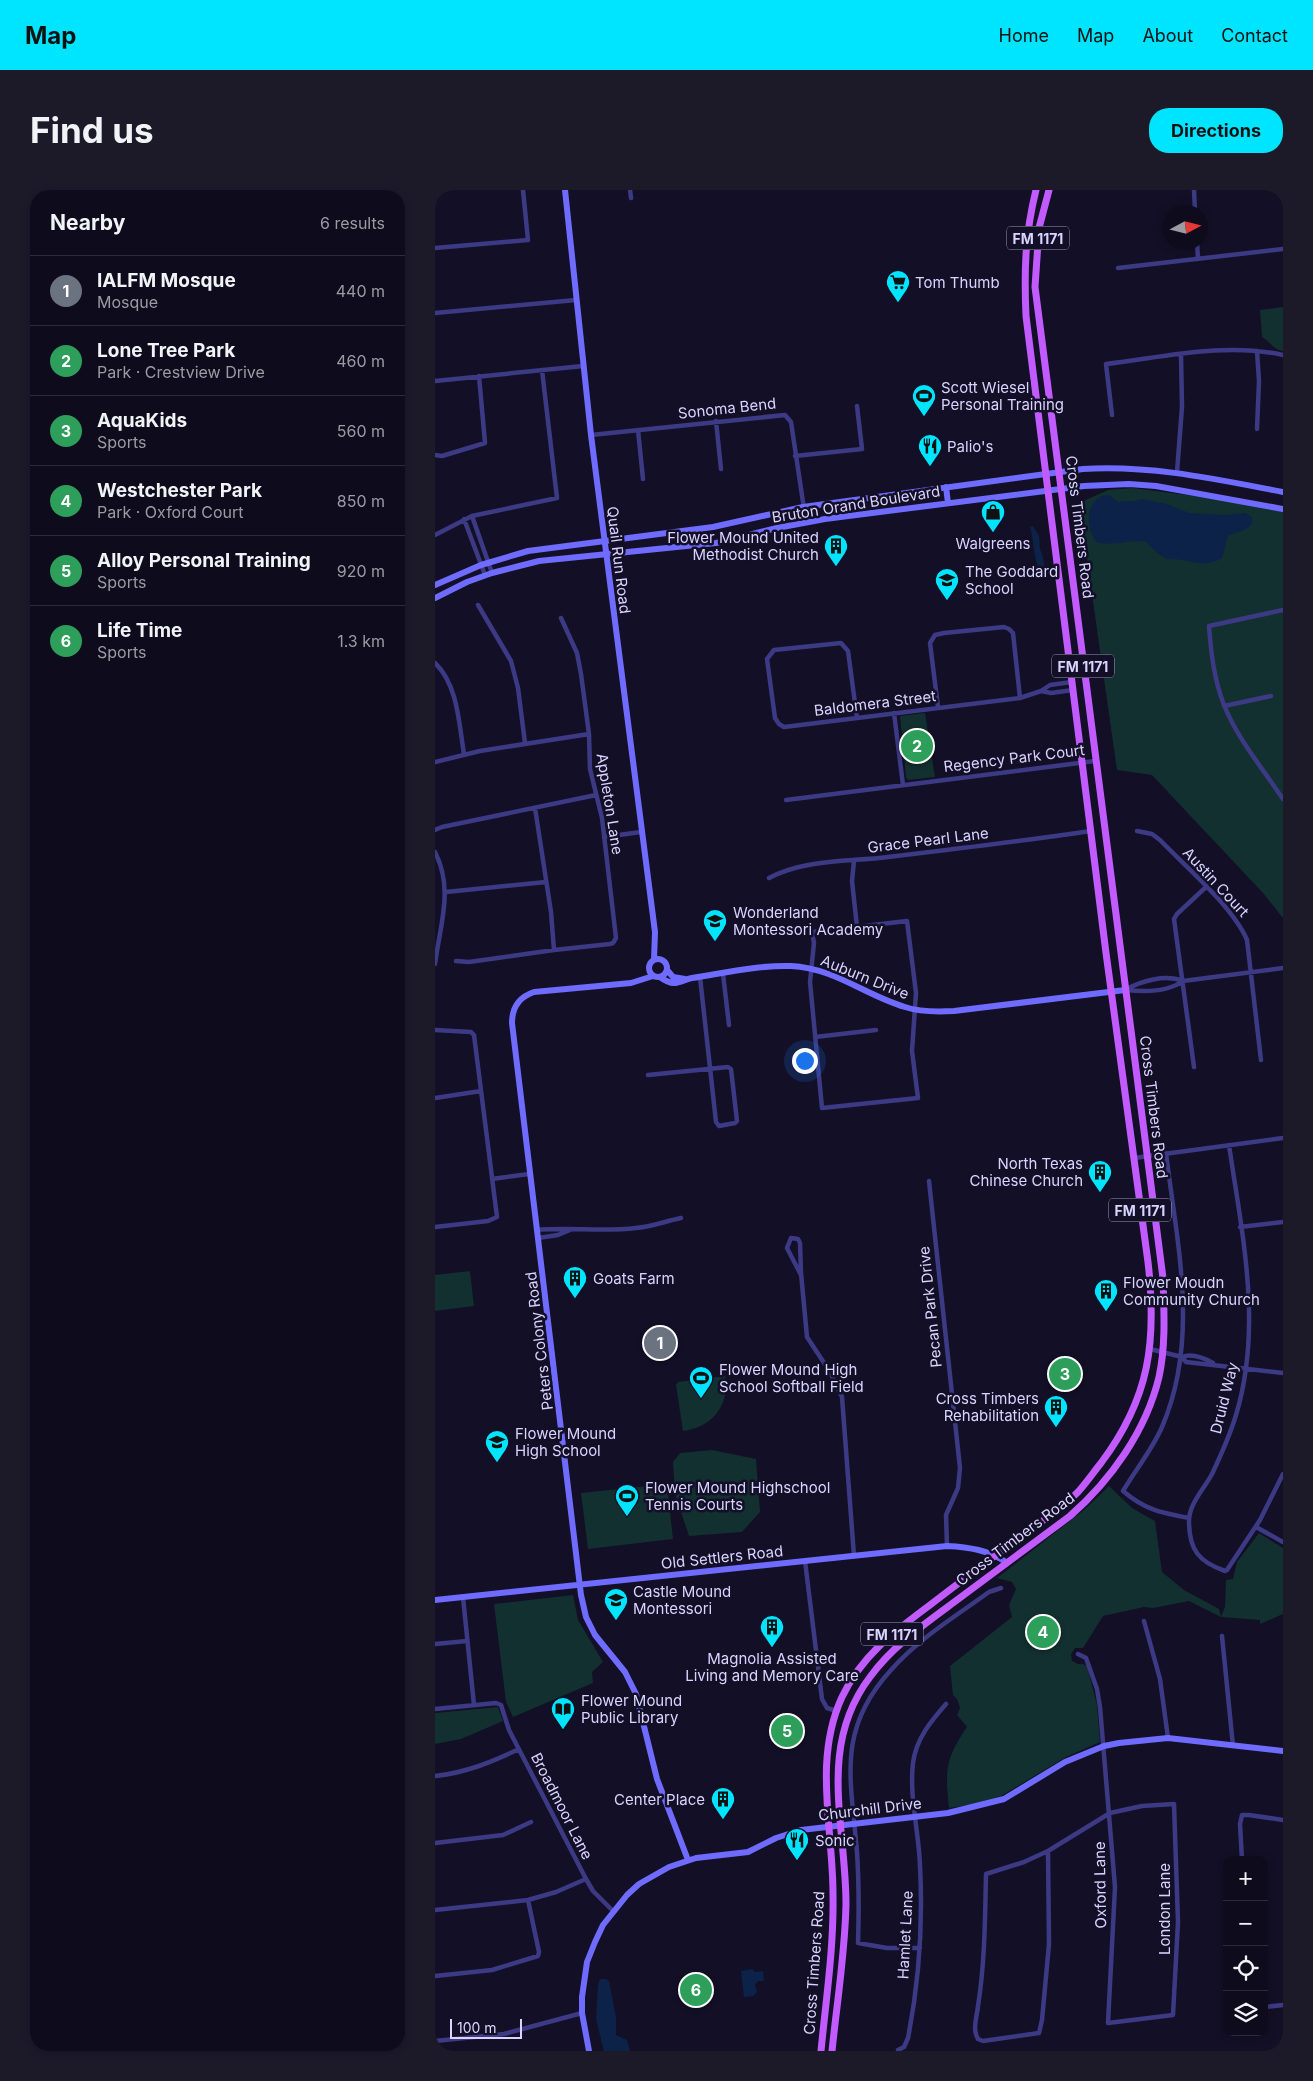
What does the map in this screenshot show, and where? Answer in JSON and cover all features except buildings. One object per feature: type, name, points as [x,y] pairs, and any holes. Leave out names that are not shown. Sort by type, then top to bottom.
[{"type":"main road","name":"Cross Timbers Road","points":[[821,2051],[833,1922],[833,1861],[825,1764],[829,1738],[837,1711],[857,1671],[879,1645],[996,1554],[1061,1507],[1078,1492],[1109,1453],[1137,1402],[1145,1377],[1150,1349],[1151,1284],[1031,358],[1025,288],[1025,254],[1036,190]]},
{"type":"main road","name":"Cross Timbers Road","points":[[833,2051],[845,1924],[845,1881],[837,1772],[843,1733],[862,1689],[885,1658],[901,1644],[1089,1499],[1121,1459],[1147,1414],[1159,1377],[1162,1352],[1163,1278],[1035,287],[1039,228],[1049,190]]},
{"type":"main road","points":[[1025,288],[1035,287]]},
{"type":"main road","points":[[892,1634],[901,1644]]},
{"type":"main road","points":[[822,2038],[833,2039]]},
{"type":"street","points":[[435,248],[528,240],[523,190]]},
{"type":"street","name":"Quail Run Road","points":[[565,190],[591,435],[641,832],[655,932],[663,960]]},
{"type":"street","points":[[630,190],[631,198]]},
{"type":"street","points":[[1194,190],[1195,205]]},
{"type":"street","points":[[1119,268],[1283,249]]},
{"type":"street","points":[[1197,250],[1198,259]]},
{"type":"street","points":[[435,313],[576,300]]},
{"type":"street","points":[[1112,415],[1106,364],[1217,350],[1257,351],[1283,355]]},
{"type":"street","points":[[1257,351],[1259,381],[1257,429]]},
{"type":"street","points":[[1177,472],[1182,407],[1181,354]]},
{"type":"street","points":[[435,381],[583,366]]},
{"type":"street","points":[[435,535],[472,516],[557,498],[542,370]]},
{"type":"street","points":[[435,455],[441,456],[485,442],[479,376]]},
{"type":"street","points":[[795,456],[862,449],[857,406]]},
{"type":"street","name":"Sonoma Bend","points":[[591,435],[785,415],[791,422],[806,522]]},
{"type":"street","points":[[716,421],[721,469]]},
{"type":"street","points":[[638,430],[643,479]]},
{"type":"street","name":"Bruton Orand Boulevard","points":[[435,585],[485,564],[528,551],[713,527],[803,507],[1060,472],[1124,468],[1177,472],[1283,492]]},
{"type":"street","name":"Bruton Orand Boulevard","points":[[435,598],[492,572],[539,561],[716,544],[806,522],[1102,484],[1142,484],[1175,488],[1283,508]]},
{"type":"street","points":[[946,487],[948,503]]},
{"type":"street","points":[[472,516],[485,564],[485,575]]},
{"type":"street","points":[[464,519],[485,564],[492,572]]},
{"type":"street","points":[[478,605],[511,661],[518,688],[525,743]]},
{"type":"street","points":[[1283,610],[1209,626],[1214,674],[1224,706],[1236,729],[1283,799]]},
{"type":"street","name":"Appleton Lane","points":[[554,950],[610,944],[616,938],[604,837],[590,769],[589,734],[581,674],[577,653],[561,618]]},
{"type":"street","points":[[938,707],[930,643],[935,635],[945,633],[1004,627],[1009,629],[1013,633],[1019,698]]},
{"type":"street","name":"Baldomera Street","points":[[857,718],[847,651],[841,643],[774,650],[767,659],[775,718],[784,727],[857,718],[938,707],[1019,698],[1041,691],[1050,685],[1073,686]]},
{"type":"street","points":[[435,663],[451,688],[456,703],[463,754]]},
{"type":"street","name":"Baldomera Street","points":[[1041,691],[1051,693],[1073,686]]},
{"type":"street","points":[[1224,706],[1271,696]]},
{"type":"street","points":[[894,713],[903,785]]},
{"type":"street","points":[[435,762],[463,754],[589,734]]},
{"type":"street","name":"Regency Park Court","points":[[787,800],[1095,761]]},
{"type":"street","points":[[435,830],[596,795]]},
{"type":"street","points":[[455,962],[469,962],[554,950],[535,808]]},
{"type":"street","name":"Grace Pearl Lane","points":[[769,878],[781,871],[805,865],[854,861],[1091,831]]},
{"type":"street","name":"Austin Court","points":[[1137,831],[1152,834],[1161,840],[1241,927],[1247,940],[1261,1060]]},
{"type":"street","points":[[604,837],[641,832]]},
{"type":"street","points":[[435,852],[440,863],[446,892],[435,964]]},
{"type":"street","points":[[854,861],[852,880],[857,927]]},
{"type":"street","points":[[446,892],[546,882]]},
{"type":"street","points":[[1194,1068],[1174,919],[1206,887]]},
{"type":"street","points":[[907,921],[916,993],[912,1051],[918,1098],[822,1108],[809,982],[814,943],[812,932],[857,927],[907,921]]},
{"type":"street","name":"Quail Run Road","points":[[654,960],[655,932]]},
{"type":"street","points":[[668,971],[665,975],[654,974],[651,963],[654,960],[663,960],[673,977],[686,979]]},
{"type":"street","name":"Auburn Drive","points":[[654,974],[674,983],[686,979],[782,966],[811,969],[835,976],[896,1004],[916,1009],[954,1011],[1125,990],[1139,992],[1174,987],[1183,981],[1283,968]]},
{"type":"street","name":"Peters Colony Road","points":[[654,974],[628,982],[538,990],[525,996],[515,1006],[512,1017],[529,1174],[579,1584],[584,1609],[592,1629],[600,1642],[625,1672],[636,1694],[657,1779],[688,1860]]},
{"type":"street","points":[[723,974],[729,1025]]},
{"type":"street","points":[[648,1076],[709,1068],[728,1066],[731,1069],[737,1121],[719,1126],[716,1122],[709,1068],[700,977]]},
{"type":"street","name":"Auburn Drive","points":[[1125,990],[1139,982],[1174,977],[1183,981]]},
{"type":"street","points":[[435,1030],[471,1032],[474,1035],[497,1217],[489,1221],[435,1227]]},
{"type":"street","points":[[815,1037],[876,1030]]},
{"type":"street","points":[[435,1098],[481,1091]]},
{"type":"street","points":[[1134,1158],[1283,1138]]},
{"type":"street","name":"Druid Way","points":[[1189,1518],[1195,1502],[1223,1451],[1236,1415],[1247,1368],[1249,1298],[1229,1145]]},
{"type":"street","points":[[1166,1153],[1184,1297],[1185,1323],[1182,1357],[1176,1388],[1162,1427],[1147,1458],[1123,1491],[1147,1508],[1162,1514],[1189,1518],[1191,1541],[1198,1556],[1212,1566],[1225,1571],[1256,1527],[1283,1474]]},
{"type":"street","points":[[492,1179],[529,1174]]},
{"type":"street","name":"Pecan Park Drive","points":[[929,1181],[959,1468],[958,1488],[947,1508],[947,1546]]},
{"type":"street","points":[[536,1230],[558,1228],[570,1230],[639,1228],[681,1218]]},
{"type":"street","points":[[1241,1226],[1283,1222]]},
{"type":"street","points":[[538,1238],[559,1235],[570,1230]]},
{"type":"street","points":[[801,1275],[787,1248],[791,1238],[798,1239],[800,1243],[807,1337],[831,1372],[843,1397],[854,1556]]},
{"type":"street","points":[[1150,1349],[1182,1357],[1186,1362],[1283,1373]]},
{"type":"street","points":[[1256,1527],[1283,1542]]},
{"type":"street","name":"Old Settlers Road","points":[[435,1600],[947,1546],[965,1546],[996,1554],[1007,1563]]},
{"type":"street","points":[[805,1561],[822,1699],[827,1708],[837,1711]]},
{"type":"street","points":[[920,1948],[887,1948],[858,1943],[859,1905],[849,1767],[850,1750],[857,1726],[873,1694],[891,1670],[915,1647],[989,1592],[1001,1588]]},
{"type":"street","points":[[435,1709],[474,1705],[463,1597]]},
{"type":"street","points":[[1144,1621],[1160,1679],[1168,1738]]},
{"type":"street","points":[[1222,1636],[1233,1746]]},
{"type":"street","points":[[435,1644],[467,1641]]},
{"type":"street","name":"Oxford Lane","points":[[1078,1654],[1086,1658],[1097,1689],[1110,1813],[1115,1887],[1108,2023]]},
{"type":"street","name":"Broadmoor Lane","points":[[474,1705],[496,1703],[501,1705],[505,1720],[519,1749],[586,1879],[593,1890],[613,1911]]},
{"type":"street","name":"Hamlet Lane","points":[[898,2050],[904,2047],[909,2038],[920,1948],[920,1866],[912,1782],[913,1762],[926,1727],[946,1704]]},
{"type":"street","name":"Churchill Drive","points":[[589,2051],[582,2014],[582,1997],[587,1962],[603,1925],[613,1911],[639,1884],[669,1867],[688,1860],[748,1852],[776,1838],[792,1833],[830,1826],[948,1813],[1004,1799],[1065,1762],[1104,1746],[1135,1740],[1168,1738],[1283,1751]]},
{"type":"street","points":[[435,1776],[462,1772],[519,1749]]},
{"type":"street","name":"London Lane","points":[[1108,2023],[1173,2015],[1178,1922],[1174,1804],[1142,1806],[1110,1813]]},
{"type":"street","points":[[1048,1851],[1049,1944],[1042,2020],[1039,2033],[983,2041],[978,2039],[974,2033],[985,1939],[986,1874],[1024,1862],[1048,1851],[1110,1813]]},
{"type":"street","points":[[1243,1856],[1240,1824],[1242,1815],[1249,1814],[1283,1820]]},
{"type":"street","points":[[435,1843],[503,1835],[531,1822]]},
{"type":"street","points":[[435,1910],[528,1900],[556,1892],[586,1879]]},
{"type":"street","points":[[435,1976],[492,1970],[538,1956],[539,1952],[528,1900]]},
{"type":"street","points":[[1268,2007],[1283,2005]]},
{"type":"street","points":[[435,2041],[504,2034],[582,2014]]},
{"type":"green space","points":[[1283,307],[1283,351],[1276,349],[1262,337],[1260,310]]},
{"type":"green space","points":[[1133,488],[1218,499],[1283,511],[1283,918],[1263,893],[1152,775],[1117,770],[1079,503],[1108,490]]},
{"type":"green space","points":[[925,713],[935,777],[908,780],[906,777],[900,716]]},
{"type":"green space","points":[[470,1271],[474,1306],[435,1311],[435,1275]]},
{"type":"green space","name":"Flower Mound High School Softball Field","points":[[725,1376],[725,1397],[717,1413],[703,1425],[683,1431],[676,1385],[678,1382]]},
{"type":"green space","points":[[712,1450],[756,1459],[760,1512],[742,1532],[689,1536],[675,1494],[673,1462],[680,1453]]},
{"type":"green space","name":"Flower Mound Highschool Tennis Courts","points":[[667,1484],[673,1539],[588,1549],[581,1493]]},
{"type":"green space","points":[[1109,1486],[1132,1508],[1155,1521],[1162,1572],[1184,1590],[1219,1609],[1221,1617],[1189,1601],[1153,1608],[1144,1607],[1103,1616],[1083,1648],[1075,1648],[1071,1654],[1072,1661],[1087,1666],[1097,1705],[1100,1742],[1066,1757],[1001,1796],[975,1804],[949,1808],[948,1766],[954,1748],[967,1727],[957,1715],[960,1708],[957,1699],[953,1695],[950,1666],[1012,1617],[1009,1605],[1016,1589],[1012,1582],[997,1578],[1084,1510]]},
{"type":"green space","points":[[1259,1533],[1283,1548],[1283,1614],[1260,1624],[1260,1620],[1221,1617],[1225,1607],[1226,1580],[1233,1579],[1237,1562]]},
{"type":"green space","points":[[573,1595],[578,1620],[603,1662],[592,1672],[593,1683],[513,1717],[506,1702],[494,1604]]},
{"type":"green space","points":[[498,1707],[503,1721],[461,1739],[435,1744],[435,1713]]},
{"type":"water","points":[[1109,495],[1118,502],[1142,499],[1167,504],[1189,513],[1224,515],[1245,513],[1252,517],[1252,522],[1248,528],[1228,536],[1222,558],[1216,561],[1204,563],[1168,559],[1146,542],[1134,541],[1108,544],[1096,542],[1090,528],[1089,513],[1095,501]]},
{"type":"water","points":[[1033,526],[1039,536],[1045,570],[1038,567],[1036,562],[1030,527]]},
{"type":"water","points":[[752,1969],[755,1972],[763,1971],[764,1981],[758,1981],[755,1985],[757,1992],[753,1996],[744,1997],[741,1971]]},
{"type":"water","points":[[600,1979],[609,1981],[616,2017],[616,2035],[627,2040],[630,2051],[604,2051],[596,2019]]},
{"type":"place","name":"Tom Thumb","points":[[898,303]]},
{"type":"place","name":"Scott Wiesel Personal Training","points":[[924,417]]},
{"type":"place","name":"Palio's","points":[[930,467]]},
{"type":"place","name":"Walgreens","points":[[993,533]]},
{"type":"place","name":"Flower Mound United Methodist Church","points":[[836,567]]},
{"type":"place","name":"The Goddard School","points":[[947,601]]},
{"type":"place","name":"Lone Tree Park","points":[[917,746]]},
{"type":"place","name":"Wonderland Montessori Academy","points":[[715,942]]},
{"type":"place","name":"North Texas Chinese Church","points":[[1100,1193]]},
{"type":"place","name":"Goats Farm","points":[[575,1299]]},
{"type":"place","name":"Flower Moudn Community Church","points":[[1106,1312]]},
{"type":"place","name":"IALFM Mosque","points":[[660,1343]]},
{"type":"place","name":"AquaKids","points":[[1065,1374]]},
{"type":"place","name":"Flower Mound High School Softball Field","points":[[701,1399]]},
{"type":"place","name":"Cross Timbers Rehabilitation","points":[[1056,1428]]},
{"type":"place","name":"Flower Mound High School","points":[[497,1463]]},
{"type":"place","name":"Flower Mound Highschool Tennis Courts","points":[[627,1517]]},
{"type":"place","name":"Castle Mound Montessori","points":[[616,1621]]},
{"type":"place","name":"Westchester Park","points":[[1043,1632]]},
{"type":"place","name":"Magnolia Assisted Living and Memory Care","points":[[772,1648]]},
{"type":"place","name":"Flower Mound Public Library","points":[[563,1730]]},
{"type":"place","name":"Alloy Personal Training","points":[[787,1731]]},
{"type":"place","name":"Center Place","points":[[723,1820]]},
{"type":"place","name":"Sonic","points":[[797,1861]]},
{"type":"place","name":"Life Time","points":[[696,1990]]}]
